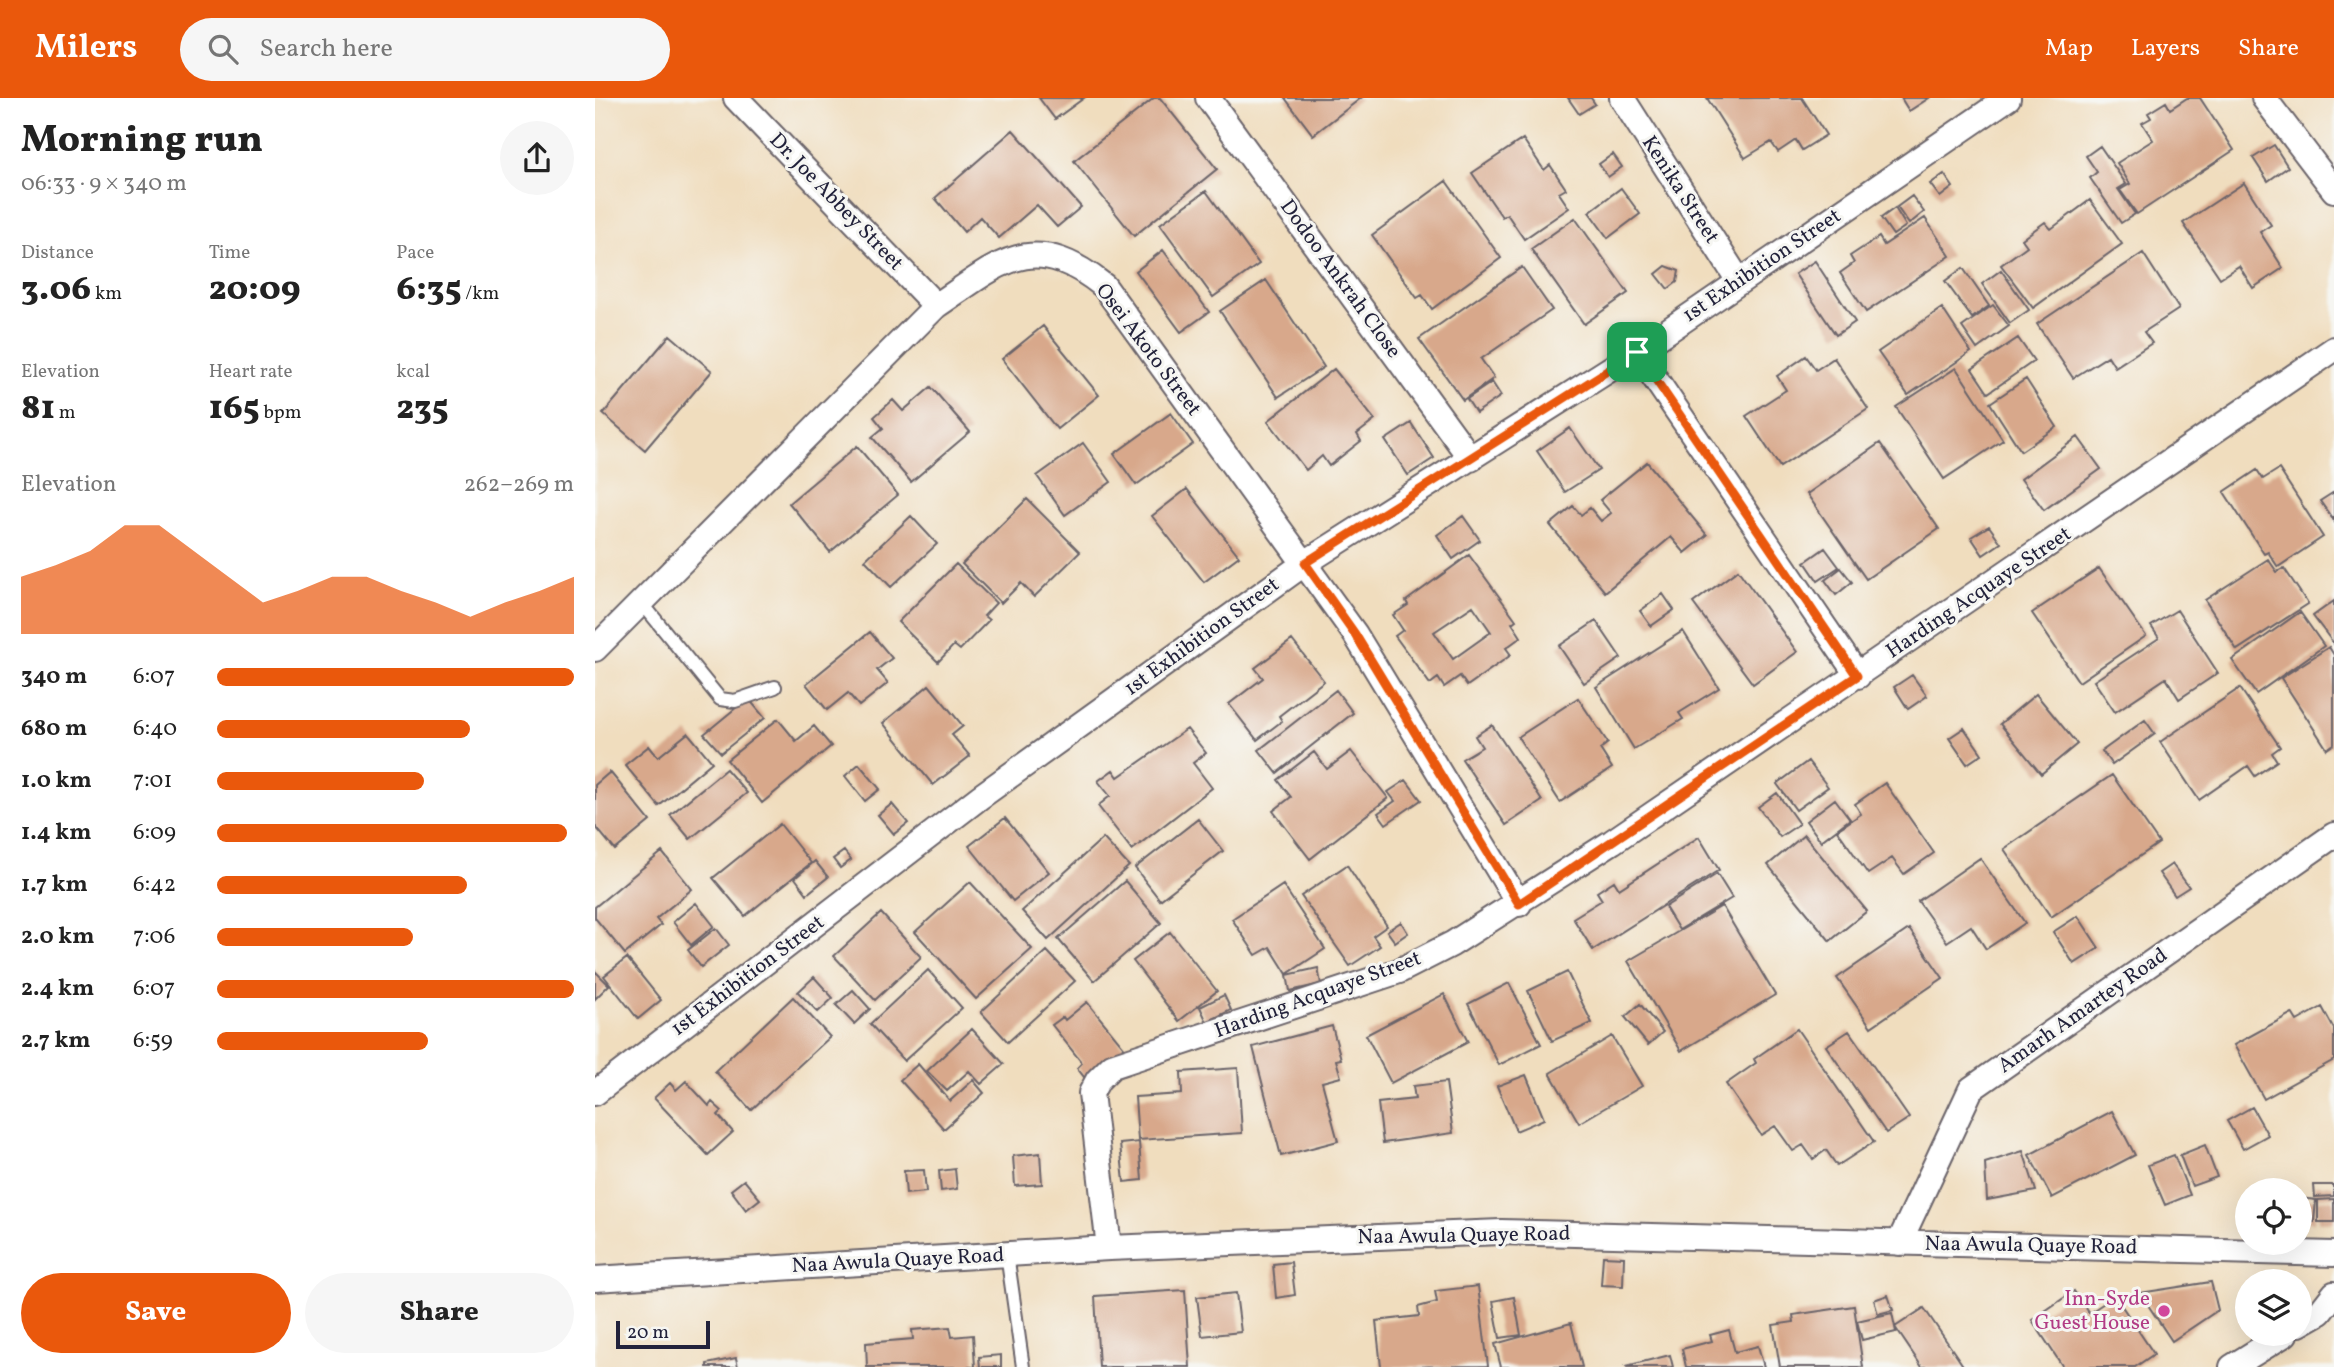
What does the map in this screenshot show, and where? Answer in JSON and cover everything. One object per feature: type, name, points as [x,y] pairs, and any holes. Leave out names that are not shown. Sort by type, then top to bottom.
[{"type":"street","name":"Dr. Joe Abbey Street","points":[[736,98],[936,306]]},
{"type":"street","name":"Dodoo Ankrah Close","points":[[1209,98],[1471,459]]},
{"type":"street","name":"Kenika Street","points":[[1622,98],[1739,281]]},
{"type":"street","name":"1st Exhibition Street","points":[[595,1093],[980,797],[1305,563],[1637,352],[2008,98]]},
{"type":"street","points":[[2264,98],[2334,190]]},
{"type":"street","name":"Osei Akoto Street","points":[[595,649],[936,306],[997,264],[1018,255],[1047,256],[1083,269],[1104,286],[1355,634],[1519,904]]},
{"type":"street","name":"Harding Acquaye Street","points":[[1109,1248],[1091,1093],[1098,1080],[1112,1066],[1399,971],[1452,944],[1519,904],[1857,676],[2334,349]]},
{"type":"street","points":[[1637,352],[1857,676]]},
{"type":"street","name":"Amarh Amartey Road","points":[[1899,1243],[1971,1089],[2334,835]]},
{"type":"street","name":"Naa Awula Quaye Road","points":[[595,1279],[1109,1248],[1501,1232],[2334,1254]]},
{"type":"street","points":[[2312,1317],[2320,1312],[2334,1294]]},
{"type":"street","points":[[2232,1367],[2266,1346]]},
{"type":"lane","points":[[642,603],[720,699],[735,701],[775,687]]},
{"type":"lane","points":[[1007,1254],[1023,1367]]},
{"type":"building","points":[[1039,98],[1084,98],[1055,119]]},
{"type":"building","points":[[1154,98],[1160,98],[1217,169],[1134,236],[1074,161]]},
{"type":"building","points":[[1285,98],[1361,98],[1313,135]]},
{"type":"building","points":[[1568,98],[1591,98],[1595,104],[1579,114]]},
{"type":"building","points":[[1707,98],[1802,98],[1826,135],[1802,150],[1796,140],[1778,152],[1771,142],[1745,158]]},
{"type":"building","points":[[1901,98],[1929,98],[1909,111]]},
{"type":"building","points":[[2187,98],[2200,98],[2234,150],[2137,214],[2120,190],[2130,184],[2117,163],[2153,140],[2142,123],[2151,118],[2148,113],[2166,102],[2170,109]]},
{"type":"building","points":[[1013,130],[1081,207],[1057,227],[1037,205],[999,238],[980,217],[964,232],[935,198]]},
{"type":"building","points":[[1523,139],[1544,170],[1550,165],[1566,189],[1559,193],[1569,208],[1524,239],[1507,214],[1502,217],[1472,173]]},
{"type":"building","points":[[2274,145],[2288,167],[2268,181],[2253,158]]},
{"type":"building","points":[[2100,146],[2126,184],[2118,189],[2135,214],[2121,223],[2090,178],[2097,172],[2086,156]]},
{"type":"building","points":[[1613,154],[1622,167],[1608,177],[1599,164]]},
{"type":"building","points":[[1944,174],[1953,187],[1940,197],[1930,184]]},
{"type":"building","points":[[1446,181],[1501,258],[1432,309],[1422,295],[1417,298],[1372,235]]},
{"type":"building","points":[[2244,183],[2271,225],[2260,232],[2283,268],[2253,288],[2239,266],[2220,278],[2183,223]]},
{"type":"building","points":[[1621,188],[1640,214],[1608,238],[1589,212]]},
{"type":"building","points":[[1206,191],[1259,264],[1213,297],[1160,224]]},
{"type":"building","points":[[1912,196],[1924,212],[1909,224],[1897,207]]},
{"type":"building","points":[[2090,200],[2122,244],[2033,308],[2001,265],[2027,246],[2022,239],[2045,222],[2051,229]]},
{"type":"building","points":[[1895,208],[1906,226],[1893,235],[1881,218]]},
{"type":"building","points":[[1575,218],[1628,293],[1584,324],[1531,249]]},
{"type":"building","points":[[1925,218],[1950,256],[1866,312],[1840,273],[1854,263],[1850,256],[1879,237],[1884,245]]},
{"type":"building","points":[[1163,250],[1209,312],[1181,332],[1136,271]]},
{"type":"building","points":[[2143,253],[2179,309],[2144,332],[2152,343],[2115,367],[2108,356],[2073,378],[2037,324]]},
{"type":"building","points":[[1815,261],[1855,322],[1836,335],[1795,274]]},
{"type":"building","points":[[1666,266],[1679,271],[1677,282],[1668,289],[1656,274]]},
{"type":"building","points":[[1522,267],[1552,310],[1481,359],[1494,378],[1463,400],[1419,339]]},
{"type":"building","points":[[1963,268],[1989,306],[1972,318],[1945,281]]},
{"type":"building","points":[[2001,270],[2029,310],[2010,323],[1982,284]]},
{"type":"building","points":[[1266,280],[1324,367],[1278,397],[1220,311]]},
{"type":"building","points":[[1993,305],[2009,326],[1977,349],[1962,327]]},
{"type":"building","points":[[1942,308],[1971,352],[1908,395],[1878,352]]},
{"type":"building","points":[[1043,326],[1099,395],[1057,429],[1002,359]]},
{"type":"building","points":[[670,335],[712,371],[645,450],[603,414]]},
{"type":"building","points":[[2018,338],[2034,361],[1988,393],[1972,369]]},
{"type":"building","points":[[1806,356],[1816,370],[1834,358],[1868,409],[1780,467],[1746,416],[1786,390],[1777,376]]},
{"type":"building","points":[[1956,368],[2003,440],[1944,479],[1896,407]]},
{"type":"building","points":[[1334,369],[1375,420],[1357,434],[1361,441],[1329,466],[1322,456],[1306,470],[1268,421]]},
{"type":"building","points":[[2026,379],[2057,427],[2021,451],[1990,403]]},
{"type":"building","points":[[1492,382],[1501,396],[1476,413],[1467,399]]},
{"type":"building","points":[[931,387],[970,432],[911,482],[872,437],[883,428],[874,417],[893,400],[903,411]]},
{"type":"building","points":[[1171,413],[1193,444],[1136,485],[1114,454]]},
{"type":"building","points":[[1411,423],[1434,458],[1408,475],[1385,440]]},
{"type":"building","points":[[1570,428],[1599,470],[1565,492],[1537,451]]},
{"type":"building","points":[[2078,437],[2101,469],[2044,510],[2021,479]]},
{"type":"building","points":[[1083,443],[1111,482],[1065,515],[1037,476]]},
{"type":"building","points":[[1880,443],[1939,529],[1866,579],[1807,494]]},
{"type":"building","points":[[857,446],[898,495],[830,552],[789,503]]},
{"type":"building","points":[[1647,462],[1707,535],[1685,553],[1671,537],[1605,592],[1550,525],[1573,506],[1581,515],[1590,508],[1601,521],[1611,513],[1600,500]]},
{"type":"building","points":[[2279,469],[2323,537],[2278,567],[2268,552],[2264,554],[2224,492],[2257,470],[2263,479]]},
{"type":"building","points":[[1187,489],[1239,556],[1204,582],[1152,516]]},
{"type":"building","points":[[2334,492],[2334,521],[2320,501]]},
{"type":"building","points":[[1027,499],[1080,552],[1034,597],[1021,583],[1001,603],[962,564]]},
{"type":"building","points":[[911,516],[937,544],[891,587],[865,560]]},
{"type":"building","points":[[1463,516],[1480,540],[1453,559],[1437,535]]},
{"type":"building","points":[[1989,526],[2001,543],[1983,555],[1971,537]]},
{"type":"building","points":[[1825,548],[1839,567],[1818,581],[1805,562]]},
{"type":"building","points":[[1469,555],[1516,620],[1512,623],[1521,637],[1506,648],[1511,655],[1467,686],[1460,676],[1444,687],[1438,678],[1430,684],[1395,636],[1403,630],[1393,615],[1408,605],[1406,601]],"holes":[[[1473,606],[1491,632],[1453,659],[1434,632]]]},
{"type":"building","points":[[2268,559],[2277,572],[2284,568],[2308,604],[2237,650],[2205,600]]},
{"type":"building","points":[[956,564],[996,603],[984,616],[989,620],[960,650],[954,645],[938,662],[898,622]]},
{"type":"building","points":[[1841,568],[1852,582],[1836,595],[1825,580]]},
{"type":"building","points":[[2099,568],[2146,636],[2079,682],[2032,613]]},
{"type":"building","points":[[1738,570],[1797,652],[1753,684],[1693,603]]},
{"type":"building","points":[[1663,594],[1674,610],[1651,626],[1640,611]]},
{"type":"building","points":[[2334,601],[2334,644],[2313,616]]},
{"type":"building","points":[[2177,610],[2218,673],[2179,699],[2166,678],[2115,712],[2094,681],[2159,638],[2151,626]]},
{"type":"building","points":[[2300,612],[2324,646],[2256,694],[2232,660]]},
{"type":"building","points":[[1596,621],[1621,658],[1584,683],[1559,646]]},
{"type":"building","points":[[1683,631],[1719,688],[1679,713],[1683,719],[1634,749],[1596,687]]},
{"type":"building","points":[[870,632],[892,658],[877,670],[888,683],[859,706],[848,693],[827,710],[806,684]]},
{"type":"building","points":[[1292,640],[1324,681],[1279,716],[1282,721],[1257,740],[1229,704],[1263,678],[1255,668]]},
{"type":"building","points":[[2329,647],[2334,655],[2334,744],[2327,749],[2281,678]]},
{"type":"building","points":[[1912,675],[1927,696],[1908,709],[1894,687]]},
{"type":"building","points":[[929,685],[963,726],[952,735],[970,756],[933,785],[883,723]]},
{"type":"building","points":[[2240,688],[2280,747],[2272,753],[2277,761],[2255,776],[2248,766],[2199,800],[2160,742]]},
{"type":"building","points":[[1336,690],[1353,713],[1277,773],[1259,750]]},
{"type":"building","points":[[2036,694],[2077,744],[2041,774],[2000,724]]},
{"type":"building","points":[[748,698],[765,718],[721,753],[704,734]]},
{"type":"building","points":[[1578,698],[1608,743],[1600,749],[1612,768],[1560,802],[1518,737]]},
{"type":"building","points":[[778,719],[796,741],[814,726],[831,746],[762,803],[727,760]]},
{"type":"building","points":[[2145,720],[2155,734],[2112,765],[2102,751]]},
{"type":"building","points":[[1492,725],[1542,801],[1506,825],[1462,759],[1482,747],[1475,736]]},
{"type":"building","points":[[1964,728],[1982,754],[1967,764],[1949,738]]},
{"type":"building","points":[[1187,729],[1206,753],[1193,763],[1212,788],[1132,850],[1098,806],[1110,796],[1098,781],[1113,770],[1118,777]]},
{"type":"building","points":[[688,733],[712,762],[659,806],[625,765],[649,746],[658,757]]},
{"type":"building","points":[[1351,751],[1388,798],[1310,859],[1273,811],[1291,797],[1278,780],[1314,752],[1327,769]]},
{"type":"building","points":[[1808,761],[1828,787],[1796,810],[1777,784]]},
{"type":"building","points":[[859,764],[880,789],[865,801],[845,776]]},
{"type":"building","points":[[726,769],[747,793],[690,839],[670,815]]},
{"type":"building","points":[[610,772],[650,821],[615,850],[595,826],[595,785]]},
{"type":"building","points":[[2112,775],[2159,843],[2051,917],[2004,849]]},
{"type":"building","points":[[1406,780],[1421,800],[1386,824],[1378,813],[1395,801],[1388,792]]},
{"type":"building","points":[[1885,783],[1934,853],[1904,874],[1892,858],[1868,874],[1837,830],[1861,814],[1855,804]]},
{"type":"building","points":[[1777,793],[1799,824],[1780,837],[1758,807]]},
{"type":"building","points":[[1835,799],[1850,819],[1821,841],[1806,821]]},
{"type":"building","points":[[892,804],[908,823],[894,834],[878,815]]},
{"type":"building","points":[[1005,818],[1049,872],[1013,901],[969,846]]},
{"type":"building","points":[[1198,819],[1223,851],[1160,900],[1135,868]]},
{"type":"building","points":[[780,824],[811,863],[745,916],[713,878]]},
{"type":"building","points":[[1804,835],[1867,911],[1830,941],[1768,865]]},
{"type":"building","points":[[1699,837],[1719,870],[1593,950],[1573,918],[1602,900],[1597,892],[1614,881],[1619,889]]},
{"type":"building","points":[[1103,838],[1129,866],[1048,940],[1022,911]]},
{"type":"building","points":[[844,851],[851,860],[840,868],[833,859]]},
{"type":"building","points":[[662,852],[692,889],[656,919],[661,925],[625,954],[595,918],[595,907]]},
{"type":"building","points":[[1980,858],[2025,923],[1986,949],[1971,926],[1947,942],[1918,901]]},
{"type":"building","points":[[815,861],[828,877],[807,894],[795,878]]},
{"type":"building","points":[[2172,864],[2189,887],[2175,896],[2159,873]]},
{"type":"building","points":[[1347,865],[1387,926],[1373,936],[1380,946],[1350,966],[1301,896]]},
{"type":"building","points":[[1717,874],[1732,898],[1679,930],[1665,907]]},
{"type":"building","points":[[1125,881],[1161,923],[1094,981],[1058,939]]},
{"type":"building","points":[[970,882],[1032,949],[976,999],[915,932]]},
{"type":"building","points":[[1283,885],[1325,949],[1287,974],[1270,947],[1256,955],[1232,919]]},
{"type":"building","points":[[696,903],[714,926],[691,945],[673,922]]},
{"type":"building","points":[[1722,906],[1775,995],[1681,1051],[1628,961]]},
{"type":"building","points":[[881,913],[921,957],[875,1000],[834,956]]},
{"type":"building","points":[[2078,916],[2099,948],[2074,964],[2053,932]]},
{"type":"building","points":[[1401,922],[1408,933],[1395,942],[1387,931]]},
{"type":"building","points":[[716,928],[729,945],[701,967],[688,950]]},
{"type":"building","points":[[1909,929],[1943,978],[1871,1027],[1837,978]]},
{"type":"building","points":[[1170,932],[1217,991],[1179,1021],[1133,961]]},
{"type":"building","points":[[1047,951],[1075,981],[1008,1042],[981,1012]]},
{"type":"building","points":[[627,958],[661,1000],[638,1019],[604,976]]},
{"type":"building","points":[[1318,968],[1321,984],[1290,991],[1287,975]]},
{"type":"building","points":[[928,970],[962,1008],[904,1061],[870,1024]]},
{"type":"building","points":[[595,971],[609,985],[595,999]]},
{"type":"building","points":[[1567,972],[1592,1023],[1552,1041],[1528,991]]},
{"type":"building","points":[[814,977],[833,998],[818,1012],[798,992]]},
{"type":"building","points":[[1509,983],[1541,1044],[1499,1065],[1468,1004]]},
{"type":"building","points":[[853,990],[870,1009],[854,1024],[836,1005]]},
{"type":"building","points":[[1444,994],[1468,1042],[1391,1083],[1366,1035]]},
{"type":"building","points":[[1224,995],[1231,1010],[1207,1022],[1200,1007]]},
{"type":"building","points":[[793,997],[830,1037],[751,1110],[715,1071]]},
{"type":"building","points":[[1087,1002],[1127,1051],[1088,1082],[1077,1068],[1082,1063],[1052,1025],[1063,1017],[1065,1020]]},
{"type":"building","points":[[1640,1004],[1663,1032],[1648,1045],[1625,1017]]},
{"type":"building","points":[[2322,1007],[2334,1029],[2334,1060],[2264,1099],[2234,1045],[2292,1013],[2297,1021]]},
{"type":"building","points":[[1332,1026],[1341,1059],[1336,1060],[1341,1077],[1322,1082],[1338,1141],[1281,1156],[1253,1047]]},
{"type":"building","points":[[972,1029],[1004,1064],[981,1084],[969,1071],[947,1091],[927,1071]]},
{"type":"building","points":[[1797,1029],[1874,1142],[1837,1166],[1826,1150],[1813,1159],[1803,1145],[1793,1151],[1775,1126],[1761,1135],[1726,1084],[1756,1063],[1754,1059]]},
{"type":"building","points":[[1849,1031],[1909,1118],[1886,1133],[1826,1046]]},
{"type":"building","points":[[1612,1036],[1642,1086],[1579,1123],[1550,1073]]},
{"type":"building","points":[[918,1064],[950,1101],[973,1080],[984,1093],[944,1129],[900,1080]]},
{"type":"building","points":[[1238,1068],[1242,1133],[1138,1140],[1135,1097],[1182,1094],[1181,1072]]},
{"type":"building","points":[[1526,1075],[1544,1119],[1516,1131],[1497,1086]]},
{"type":"building","points":[[686,1081],[709,1106],[712,1102],[722,1111],[718,1115],[733,1132],[708,1155],[654,1098],[670,1083],[676,1090]]},
{"type":"building","points":[[1446,1082],[1453,1133],[1383,1143],[1378,1103],[1415,1099],[1413,1086]]},
{"type":"building","points":[[2252,1107],[2268,1135],[2243,1149],[2227,1121]]},
{"type":"building","points":[[2112,1111],[2135,1155],[2052,1198],[2029,1155]]},
{"type":"building","points":[[1139,1142],[1142,1180],[1124,1182],[1120,1144]]},
{"type":"building","points":[[2205,1145],[2217,1177],[2192,1186],[2180,1155]]},
{"type":"building","points":[[2023,1151],[2036,1191],[1987,1200],[1985,1163]]},
{"type":"building","points":[[1040,1153],[1042,1184],[1015,1186],[1013,1156]]},
{"type":"building","points":[[2174,1155],[2190,1195],[2165,1205],[2148,1165]]},
{"type":"building","points":[[955,1169],[957,1189],[941,1191],[939,1171]]},
{"type":"building","points":[[924,1170],[926,1192],[906,1194],[904,1171]]},
{"type":"building","points":[[744,1180],[760,1199],[746,1210],[731,1190]]},
{"type":"building","points":[[2314,1185],[2334,1185],[2334,1196],[2315,1197]]},
{"type":"building","points":[[2334,1199],[2334,1222],[2318,1222],[2318,1200]]},
{"type":"building","points":[[2312,1200],[2316,1200],[2312,1222]]},
{"type":"building","points":[[1603,1256],[1624,1257],[1623,1286],[1601,1285]]},
{"type":"building","points":[[1291,1262],[1295,1295],[1276,1298],[1273,1264]]},
{"type":"building","points":[[2211,1282],[2218,1310],[2172,1341],[2140,1293]]},
{"type":"building","points":[[1478,1286],[1488,1366],[1381,1367],[1376,1321],[1419,1316],[1418,1307],[1437,1302],[1435,1291]]},
{"type":"building","points":[[1185,1290],[1190,1367],[1099,1367],[1095,1296]]},
{"type":"building","points":[[2074,1291],[2089,1313],[2115,1296],[2154,1354],[2135,1367],[2063,1367],[2032,1320]]},
{"type":"building","points":[[1236,1293],[1241,1332],[1202,1336],[1197,1297]]},
{"type":"building","points":[[1888,1295],[1893,1310],[1878,1314],[1874,1300]]},
{"type":"building","points":[[1514,1297],[1521,1335],[1500,1338],[1493,1301]]},
{"type":"building","points":[[1854,1306],[1863,1367],[1780,1367],[1773,1325],[1794,1322],[1793,1315]]},
{"type":"building","points":[[1924,1308],[1964,1367],[1922,1367],[1895,1327]]},
{"type":"building","points":[[1892,1313],[1896,1332],[1862,1340],[1857,1321]]},
{"type":"building","points":[[1571,1323],[1582,1367],[1501,1367],[1495,1344]]},
{"type":"building","points":[[950,1327],[952,1337],[973,1335],[975,1367],[867,1367],[866,1343],[913,1339],[912,1330]]},
{"type":"building","points":[[1729,1330],[1735,1352],[1758,1346],[1764,1367],[1686,1367],[1682,1349],[1712,1341],[1710,1335]]},
{"type":"building","points":[[1001,1355],[1001,1367],[980,1367],[979,1357]]},
{"type":"building","points":[[1670,1355],[1673,1367],[1626,1366]]},
{"type":"building","points":[[736,1358],[738,1367],[707,1367],[707,1364]]},
{"type":"place","name":"Inn-Syde Guest House","points":[[2164,1311]]},
{"type":"route","points":[[1637,352],[1857,676],[1519,904],[1355,634],[1305,563],[1637,352]]}]
